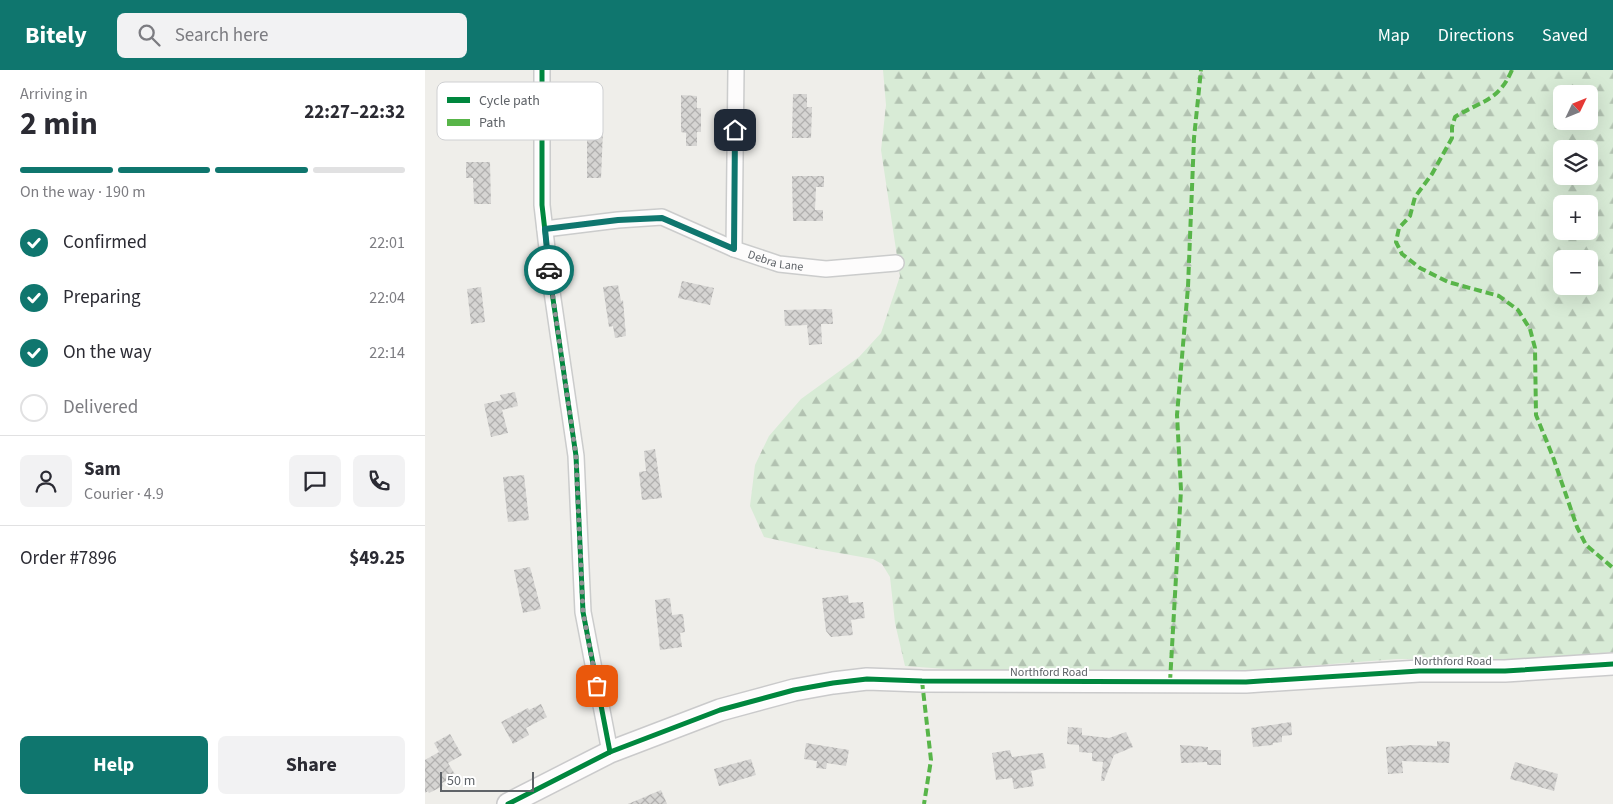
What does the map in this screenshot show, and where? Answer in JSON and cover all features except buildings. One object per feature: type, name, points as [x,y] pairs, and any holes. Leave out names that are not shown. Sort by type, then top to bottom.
[{"type":"street","points":[[734,249],[736,70]]},
{"type":"street","points":[[542,140],[542,205],[559,343],[576,456],[583,612],[610,752]]},
{"type":"street","name":"Debra Lane","points":[[545,229],[618,220],[662,218],[734,249],[779,264],[826,269],[895,263]]},
{"type":"street","name":"Northford Road","points":[[508,804],[610,752],[720,710],[794,690],[833,683],[867,679],[922,681],[1246,682],[1419,671],[1505,671],[1613,664]]},
{"type":"green space","points":[[883,70],[1613,70],[1613,652],[1541,659],[1397,659],[1204,674],[959,670],[905,666],[895,623],[890,577],[882,564],[873,559],[764,537],[750,506],[755,465],[769,436],[801,399],[859,357],[881,333],[900,276],[881,150],[886,105]]},
{"type":"marked path","points":[[1170,682],[1181,490],[1177,415],[1188,287],[1194,138],[1201,70]]},
{"type":"marked path","points":[[1512,70],[1507,81],[1495,94],[1455,117],[1452,127],[1452,138],[1432,174],[1415,197],[1410,216],[1399,228],[1396,242],[1402,254],[1420,268],[1448,282],[1499,296],[1518,310],[1530,329],[1535,348],[1536,415],[1553,457],[1577,527],[1586,545],[1613,568]]},
{"type":"marked path","points":[[922,681],[931,760],[924,804]]},
{"type":"cycle path","points":[[542,70],[542,82]]},
{"type":"cycle path","points":[[542,140],[542,205],[552,292],[576,456],[583,612],[610,752]]},
{"type":"cycle path","points":[[508,804],[610,752],[720,710],[794,690],[833,683],[867,679],[922,681],[1246,682],[1419,671],[1505,671],[1613,664]]},
{"type":"way so far","points":[[549,270],[576,456],[583,612],[597,686]]},
{"type":"route","points":[[549,270],[545,229],[618,220],[662,218],[734,249],[735,130]]}]
